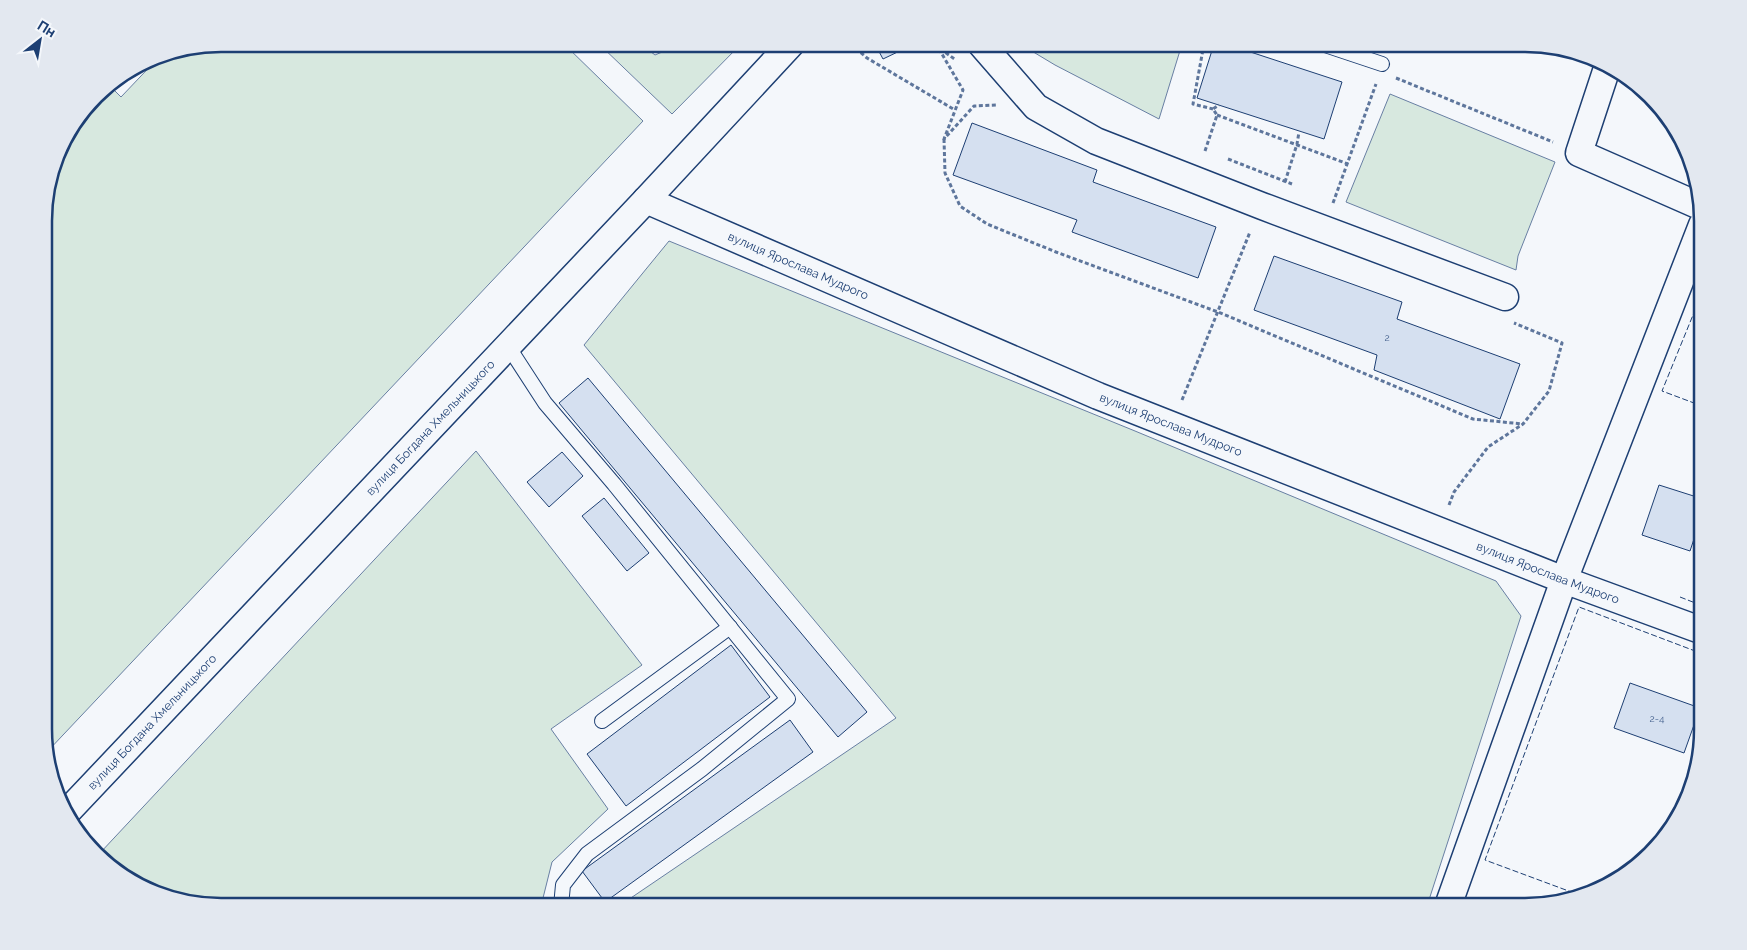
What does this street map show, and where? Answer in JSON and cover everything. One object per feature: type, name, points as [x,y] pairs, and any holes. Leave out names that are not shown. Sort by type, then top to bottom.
[{"type":"street","name":"вулиця Богдана Хмельницького","points":[[72,807],[784,52]]},
{"type":"street","points":[[989,52],[1036,108],[1096,140],[1323,229],[1508,309]]},
{"type":"street","points":[[1605,73],[1579,153],[1693,203]]},
{"type":"street","name":"вулиця Ярослава Мудрого","points":[[646,200],[1171,426],[1564,580],[1694,628]]},
{"type":"street","points":[[1451,897],[1564,580],[1694,246]]},
{"type":"lane","points":[[1342,52],[1381,68]]},
{"type":"lane","points":[[508,346],[545,403],[614,484],[788,699],[702,769],[587,854],[563,885],[562,898]]},
{"type":"lane","points":[[602,722],[730,627]]},
{"type":"path","points":[[860,52],[867,58],[955,110]]},
{"type":"path","points":[[941,52],[963,90],[944,139],[944,173],[960,206],[987,224],[1056,252],[1218,312],[1473,419],[1523,424]]},
{"type":"path","points":[[1203,52],[1194,104],[1213,108],[1219,105]]},
{"type":"path","points":[[1323,229],[1381,68],[1579,153]]},
{"type":"path","points":[[944,139],[974,106],[999,105]]},
{"type":"path","points":[[1213,108],[1218,115],[1348,164]]},
{"type":"path","points":[[1205,151],[1218,115]]},
{"type":"path","points":[[1285,182],[1299,132]]},
{"type":"path","points":[[1199,148],[1214,154]]},
{"type":"path","points":[[1223,158],[1294,185]]},
{"type":"path","points":[[1326,198],[1334,201]]},
{"type":"path","points":[[1171,426],[1262,206]]},
{"type":"path","points":[[1438,531],[1454,492],[1488,447],[1523,424],[1549,392],[1562,344],[1508,309]]},
{"type":"shaded area","points":[[222,52],[572,52],[643,121],[53,745],[53,210],[61,167],[75,137],[94,110],[115,91],[121,97],[147,70],[167,61],[199,54]]},
{"type":"shaded area","points":[[607,52],[651,52],[655,55],[662,52],[733,52],[672,114]]},
{"type":"shaded area","points":[[1033,52],[1180,52],[1159,119]]},
{"type":"shaded area","points":[[1390,94],[1555,162],[1518,256],[1516,270],[1346,202]]},
{"type":"shaded area","points":[[669,241],[1496,581],[1521,616],[1430,897],[631,898],[896,718],[584,345]]},
{"type":"shaded area","points":[[476,451],[642,665],[551,729],[608,809],[552,862],[543,898],[222,898],[199,896],[157,885],[119,863],[103,849]]},
{"type":"building","points":[[879,52],[898,52],[883,59]]},
{"type":"building","points":[[1211,52],[1250,52],[1342,82],[1324,139],[1197,98]]},
{"type":"building","points":[[972,123],[1097,170],[1093,182],[1216,227],[1198,278],[1072,232],[1077,220],[953,175]]},
{"type":"building","points":[[1274,256],[1402,302],[1397,319],[1520,364],[1500,419],[1374,370],[1377,355],[1254,310]]},
{"type":"building","points":[[588,378],[867,712],[838,737],[559,403]]},
{"type":"building","points":[[562,452],[583,476],[549,507],[527,482]]},
{"type":"building","points":[[1659,485],[1694,496],[1694,539],[1690,551],[1642,535]]},
{"type":"building","points":[[604,498],[649,553],[627,571],[582,516]]},
{"type":"building","points":[[731,645],[770,697],[626,806],[587,754]]},
{"type":"building","points":[[1630,683],[1694,706],[1694,725],[1684,753],[1614,728]]},
{"type":"building","points":[[790,720],[813,752],[611,898],[602,898],[582,871]]},
{"type":"fence","points":[[1694,313],[1662,391],[1694,403]]},
{"type":"fence","points":[[1680,597],[1694,602]]},
{"type":"fence","points":[[1570,891],[1485,860],[1579,607],[1694,651]]}]
